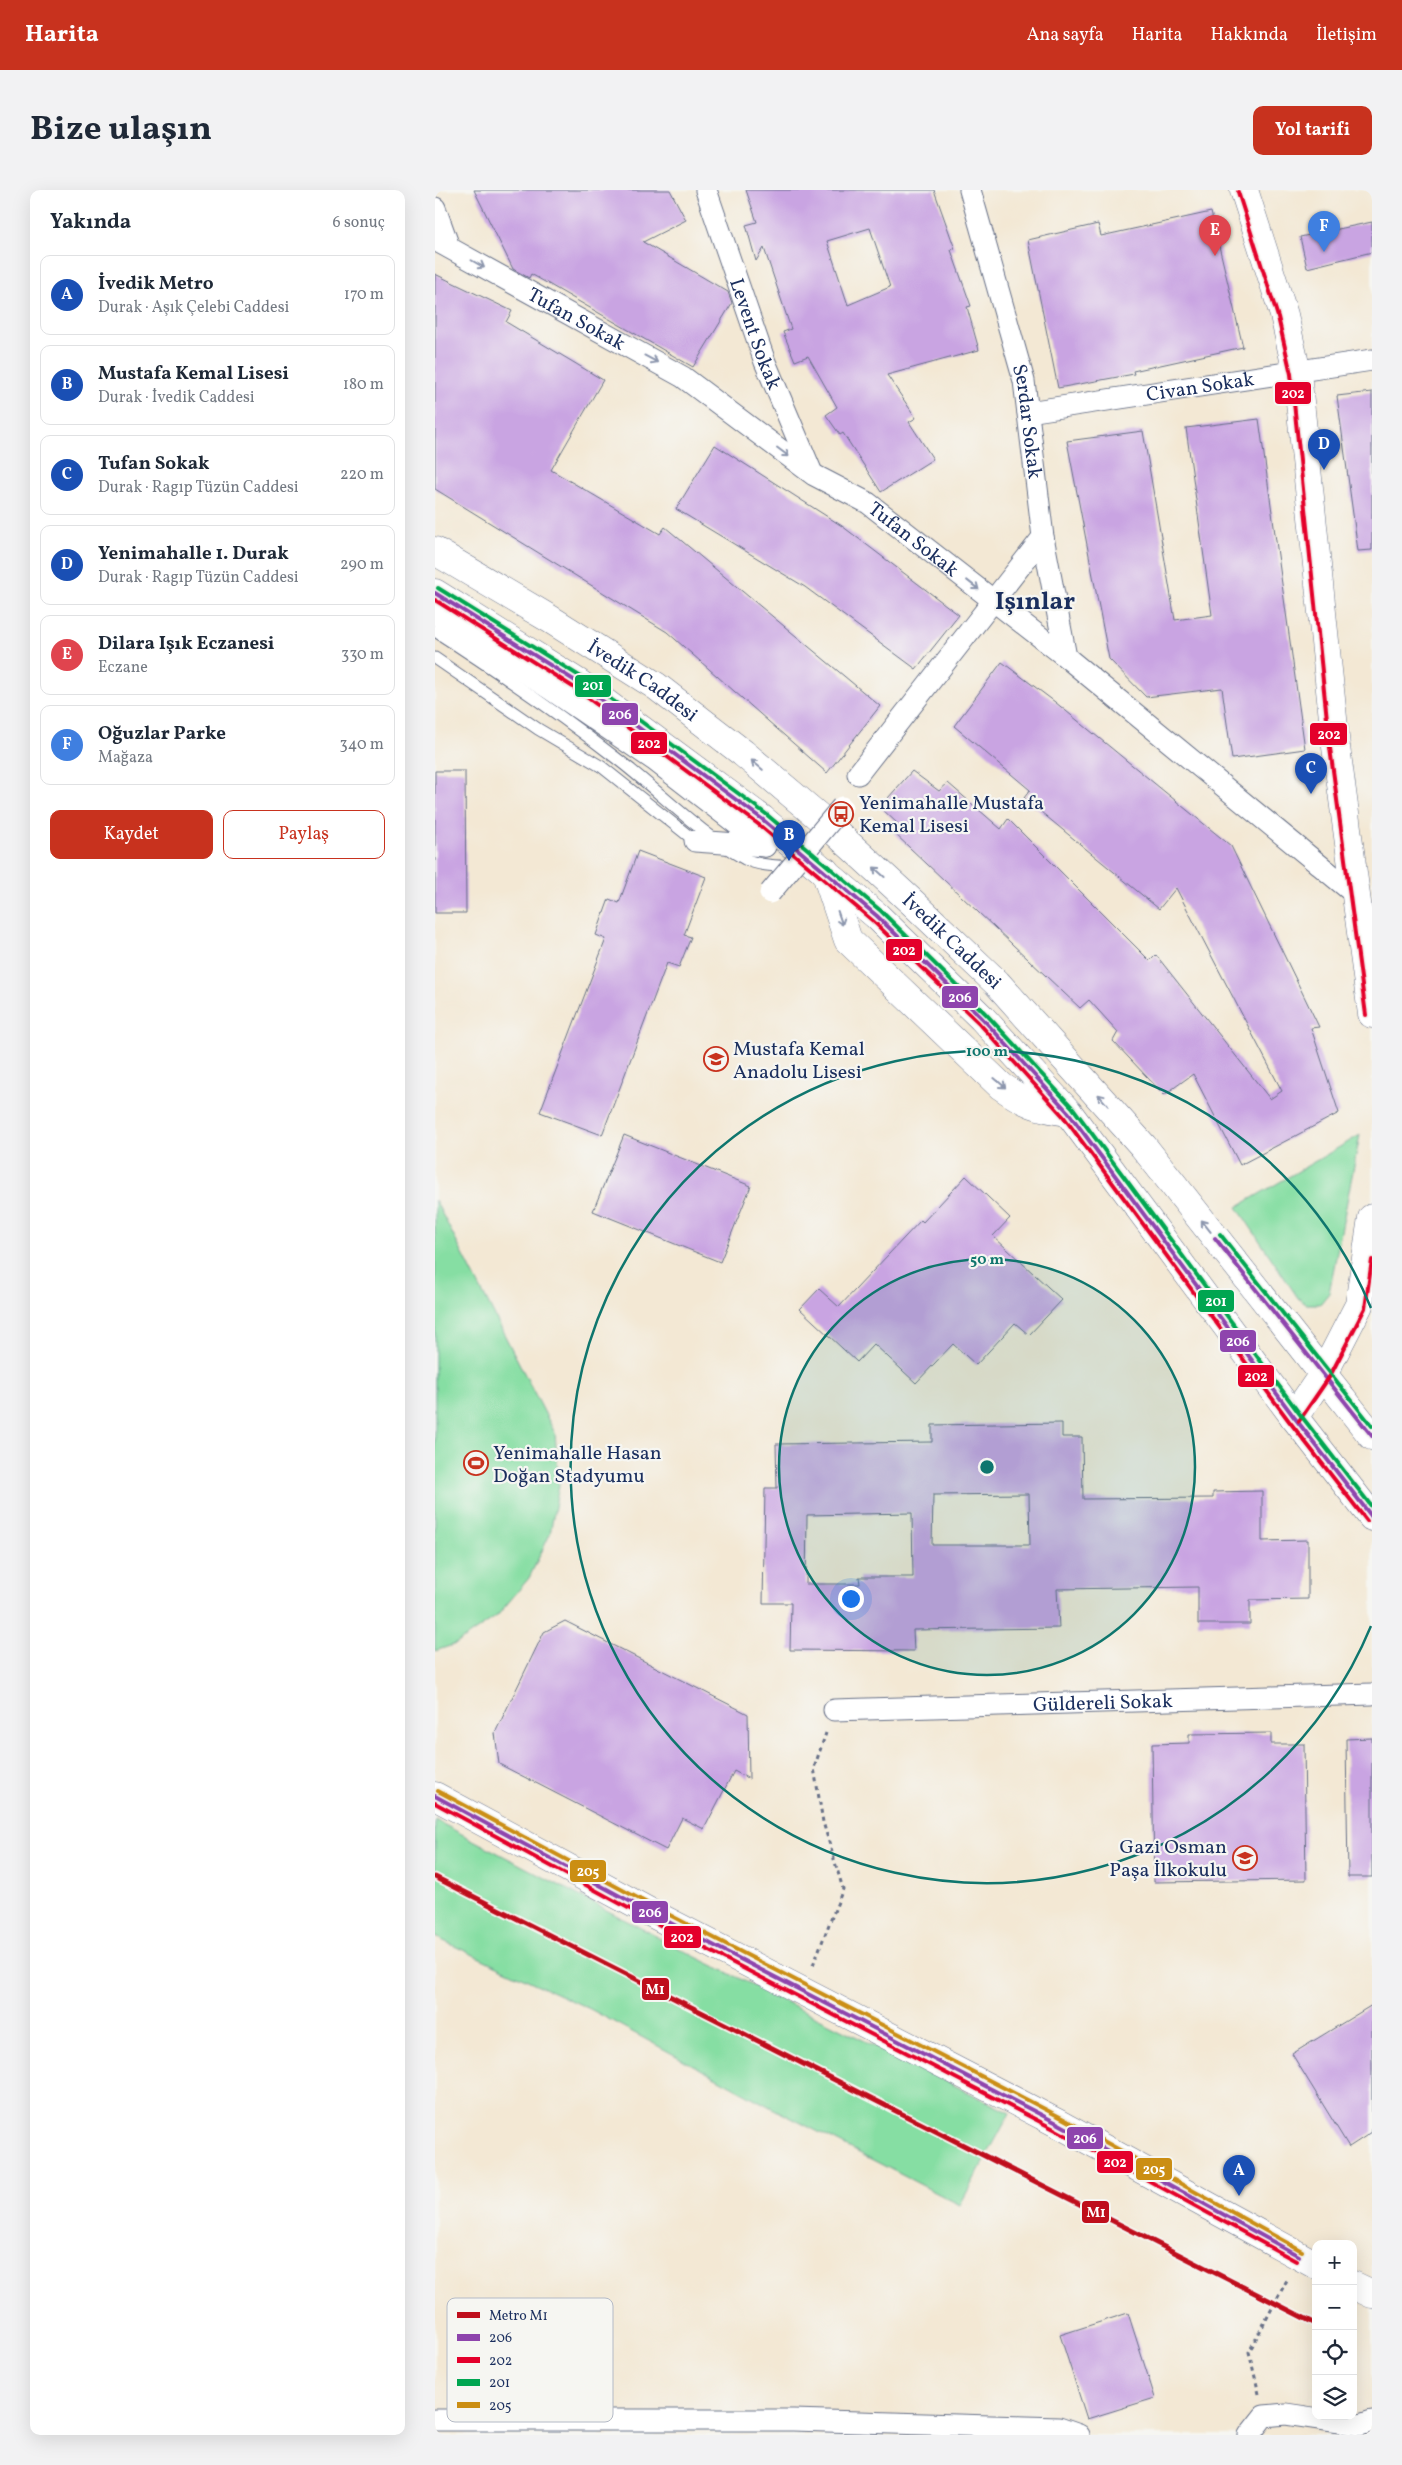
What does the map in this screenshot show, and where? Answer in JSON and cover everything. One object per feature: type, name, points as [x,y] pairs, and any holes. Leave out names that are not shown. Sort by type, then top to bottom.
[{"type":"main road","points":[[1245,190],[1284,315],[1297,373],[1336,746],[1372,1014]]},
{"type":"main road","name":"İvedik Caddesi","points":[[435,551],[551,620],[656,686],[743,753],[792,794],[913,903],[997,984],[1143,1146],[1372,1436]]},
{"type":"main road","name":"İvedik Caddesi","points":[[435,593],[577,682],[644,729],[762,819],[809,861],[825,871],[877,916],[982,1018],[1068,1112],[1294,1417],[1372,1517]]},
{"type":"main road","points":[[825,871],[848,940],[1001,1086],[1022,1101],[1040,1108],[1068,1112]]},
{"type":"main road","points":[[1294,1417],[1324,1373],[1366,1302],[1372,1218]]},
{"type":"main road","points":[[435,1796],[657,1916],[1059,2124],[1307,2261]]},
{"type":"main road","points":[[1357,2287],[1372,2294]]},
{"type":"street","name":"Levent Sokak","points":[[706,190],[765,362],[813,475]]},
{"type":"street","name":"Serdar Sokak","points":[[970,190],[1024,381],[1043,537],[1066,657]]},
{"type":"street","points":[[435,208],[442,244]]},
{"type":"street","name":"Tufan Sokak","points":[[442,244],[683,376],[813,475],[868,503],[1066,657],[1356,895]]},
{"type":"street","name":"Civan Sokak","points":[[1028,412],[1297,373],[1372,360]]},
{"type":"street","points":[[858,774],[995,602],[1043,537]]},
{"type":"street","points":[[435,614],[551,689],[653,760],[765,846],[695,841]]},
{"type":"street","points":[[770,893],[842,808]]},
{"type":"street","name":"Güldereli Sokak","points":[[834,1710],[1372,1694]]},
{"type":"street","points":[[1249,2435],[1263,2416],[1286,2414],[1360,2425],[1372,2421]]},
{"type":"street","points":[[536,2422],[837,2428],[1059,2428],[1079,2435]]},
{"type":"lane","points":[[435,632],[503,675],[569,723],[721,843],[747,860],[763,864],[825,871]]},
{"type":"lane","points":[[435,658],[538,728],[602,767],[695,841]]},
{"type":"path","points":[[810,1971],[843,1889],[823,1822],[813,1768],[834,1710]]},
{"type":"path","points":[[1263,2416],[1249,2352],[1307,2261]]},
{"type":"green space","points":[[1360,1135],[1329,1293],[1320,1304],[1306,1304],[1298,1298],[1237,1207]]},
{"type":"green space","points":[[435,1200],[555,1433],[559,1485],[550,1534],[529,1578],[497,1616],[456,1644],[435,1651]]},
{"type":"green space","points":[[435,1820],[692,1955],[1010,2113],[960,2205],[774,2109],[590,2009],[435,1937]]},
{"type":"building","points":[[474,190],[670,190],[686,220],[643,242],[728,292],[732,303],[693,367],[531,274],[529,278],[513,269]]},
{"type":"building","points":[[746,190],[934,190],[955,249],[951,250],[971,306],[967,307],[979,350],[887,375],[916,418],[909,422],[933,459],[881,492],[843,433],[840,435],[826,415],[837,407],[808,356],[795,361],[783,332],[791,329],[764,248],[756,261],[746,225],[757,222]],"holes":[[[870,228],[890,287],[848,305],[827,241]]]},
{"type":"building","points":[[1211,212],[1243,347],[1133,371],[1134,374],[1058,388],[1028,240],[1098,224],[1101,236]]},
{"type":"building","points":[[1372,222],[1372,252],[1307,268],[1300,237]]},
{"type":"building","points":[[435,274],[512,311],[506,322],[603,380],[551,470],[660,534],[665,527],[880,706],[827,773],[667,632],[435,489]]},
{"type":"building","points":[[1372,392],[1372,550],[1358,551],[1337,396]]},
{"type":"building","points":[[1259,419],[1305,749],[1232,759],[1222,688],[1146,697],[1109,659],[1067,441],[1143,431],[1175,620],[1212,615],[1186,428]]},
{"type":"building","points":[[715,445],[842,526],[959,615],[916,669],[805,587],[676,509]]},
{"type":"building","points":[[1002,662],[1055,702],[1231,846],[1319,1027],[1311,1028],[1339,1113],[1240,1165],[1193,1074],[1164,1095],[1113,1041],[1118,1032],[1089,1000],[1080,1008],[893,832],[899,825],[880,807],[912,771],[939,791],[948,783],[1001,829],[1008,819],[1150,961],[1156,955],[1270,1099],[1282,1091],[1176,888],[1159,909],[1024,798],[1030,790],[954,726]]},
{"type":"building","points":[[435,771],[465,771],[466,913],[435,913]]},
{"type":"building","points":[[638,851],[706,877],[684,935],[691,937],[679,967],[667,963],[602,1135],[540,1112],[606,939],[596,935],[609,899],[619,903]]},
{"type":"building","points":[[624,1135],[751,1186],[720,1262],[593,1211]]},
{"type":"building","points":[[966,1176],[1010,1218],[993,1236],[1062,1300],[1029,1335],[1015,1323],[976,1365],[953,1344],[916,1383],[874,1344],[857,1362],[800,1309],[819,1289],[839,1307],[921,1220],[923,1222]]},
{"type":"building","points":[[1062,1423],[1062,1437],[1082,1437],[1083,1499],[1213,1498],[1213,1492],[1262,1491],[1262,1541],[1308,1540],[1308,1599],[1250,1600],[1250,1624],[1198,1624],[1198,1587],[1057,1589],[1059,1628],[913,1630],[914,1651],[790,1650],[791,1603],[763,1603],[765,1488],[777,1488],[776,1444],[932,1442],[932,1425]],"holes":[[[1029,1494],[1030,1545],[932,1545],[933,1495]],[[912,1513],[913,1577],[859,1577],[860,1584],[806,1584],[807,1515]]]},
{"type":"building","points":[[565,1621],[748,1714],[749,1779],[734,1771],[704,1829],[682,1818],[666,1850],[499,1764],[495,1733],[544,1632]]},
{"type":"building","points":[[1271,1733],[1271,1744],[1304,1744],[1306,1880],[1154,1882],[1152,1744],[1189,1743],[1189,1734]]},
{"type":"building","points":[[1372,1738],[1372,1877],[1348,1877],[1346,1739]]},
{"type":"building","points":[[1372,2005],[1372,2132],[1349,2147],[1292,2054]]},
{"type":"building","points":[[1128,2313],[1155,2398],[1087,2419],[1060,2335]]},
{"type":"metro line","name":"M1","points":[[435,1877],[1312,2322]]},
{"type":"transit line","name":"202","points":[[1238,192],[1278,317],[1291,374],[1330,748],[1366,1015]]},
{"type":"transit line","name":"201","points":[[438,588],[581,677],[766,814],[881,911],[986,1014],[1073,1108],[1299,1413],[1372,1507]]},
{"type":"transit line","name":"206","points":[[435,593],[577,682],[762,819],[877,916],[982,1018],[1068,1112],[1294,1417],[1372,1517]]},
{"type":"transit line","name":"202","points":[[435,600],[573,687],[758,824],[873,921],[978,1022],[1063,1116],[1289,1421],[1367,1521]]},
{"type":"transit line","name":"201","points":[[1220,1234],[1372,1426]]},
{"type":"transit line","name":"206","points":[[1215,1238],[1372,1436]]},
{"type":"transit line","name":"202","points":[[1299,1421],[1330,1376],[1365,1308],[1372,1260]]},
{"type":"transit line","name":"205","points":[[438,1791],[660,1910],[1062,2118],[1302,2251]]},
{"type":"transit line","name":"206","points":[[435,1796],[657,1916],[1059,2124],[1299,2256]]},
{"type":"transit line","name":"202","points":[[435,1803],[654,1922],[1056,2130],[1296,2261]]},
{"type":"place","name":"Oğuzlar Parke","points":[[1324,252]]},
{"type":"place","name":"Dilara Işık Eczanesi","points":[[1215,256]]},
{"type":"place","name":"Yenimahalle 1. Durak","points":[[1324,470]]},
{"type":"place","name":"Tufan Sokak","points":[[1311,794]]},
{"type":"place","name":"Yenimahalle Mustafa Kemal Lisesi","points":[[841,814]]},
{"type":"place","name":"Mustafa Kemal Lisesi","points":[[789,861]]},
{"type":"place","name":"Mustafa Kemal Anadolu Lisesi","points":[[716,1059]]},
{"type":"place","name":"Yenimahalle Hasan Doğan Stadyumu","points":[[476,1463]]},
{"type":"place","name":"Gazi Osman Paşa İlkokulu","points":[[1245,1858]]},
{"type":"place","name":"İvedik Metro","points":[[1239,2196]]},
{"type":"district","name":"Işınlar","points":[[1035,600]]}]
